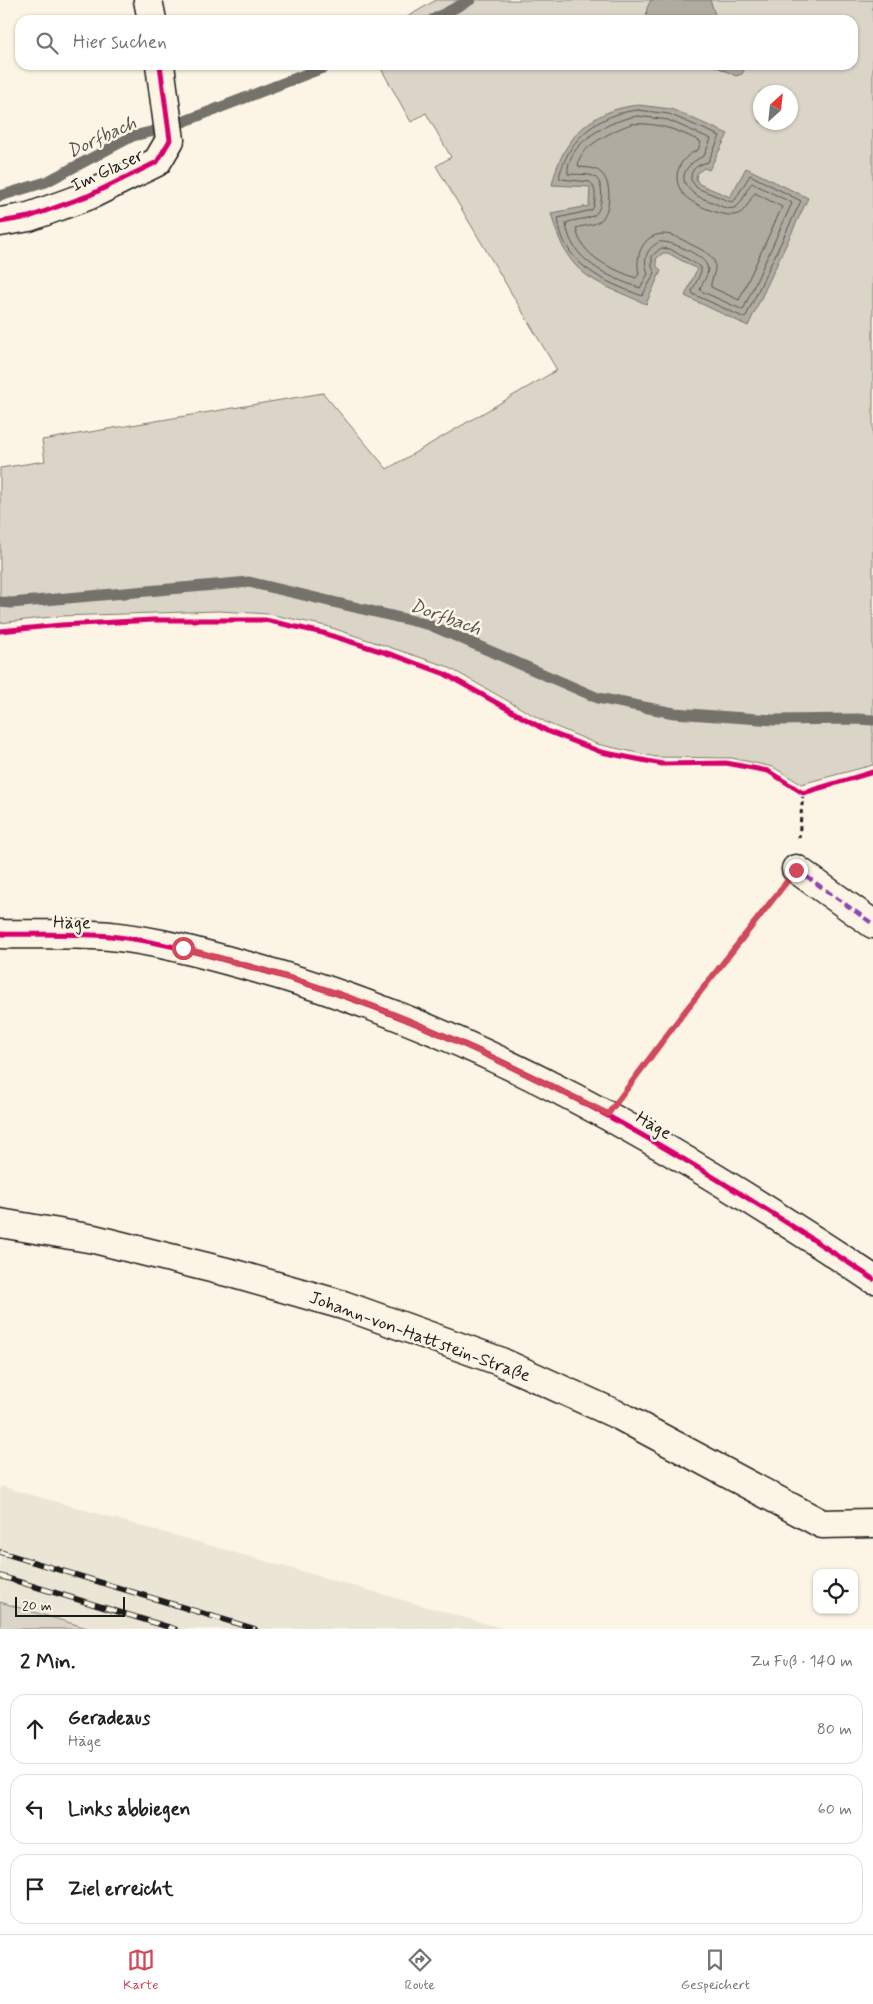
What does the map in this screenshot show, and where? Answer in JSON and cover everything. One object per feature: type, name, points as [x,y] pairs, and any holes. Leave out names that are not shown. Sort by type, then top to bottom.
[{"type":"street","points":[[148,0],[151,15]]},
{"type":"street","name":"Im Glaser","points":[[0,222],[29,217],[90,195],[157,162],[170,140],[161,70]]},
{"type":"street","points":[[796,870],[873,924]]},
{"type":"street","name":"Häge","points":[[0,934],[111,936],[183,948],[287,977],[379,1008],[469,1046],[608,1114],[686,1160],[873,1279]]},
{"type":"street","name":"Johann-von-Hattstein-Straße","points":[[0,1223],[94,1239],[231,1273],[343,1305],[499,1361],[603,1408],[822,1524],[873,1523]]},
{"type":"path","points":[[608,1114],[682,1015],[796,870],[803,793]]},
{"type":"shaded area","points":[[436,0],[873,0],[873,765],[801,784],[773,767],[732,758],[656,757],[597,744],[547,723],[446,666],[326,626],[269,614],[219,611],[59,616],[0,623],[0,468],[45,461],[42,440],[323,393],[387,469],[557,370],[436,166],[451,157],[426,113],[411,122],[382,70],[858,70],[858,15],[410,15]]},
{"type":"shaded area","points":[[0,1486],[505,1629],[95,1629],[0,1601]]},
{"type":"shaded area","points":[[0,1602],[91,1629],[0,1629]]},
{"type":"water","points":[[651,0],[710,0],[714,15],[646,15]]},
{"type":"water","points":[[723,70],[744,70],[742,74],[736,76]]},
{"type":"water","points":[[638,105],[671,109],[728,134],[709,170],[704,168],[697,173],[696,179],[699,184],[730,197],[746,168],[808,198],[748,326],[685,296],[697,269],[668,253],[663,253],[656,259],[657,266],[661,271],[646,304],[596,281],[584,273],[565,251],[551,213],[589,206],[590,187],[552,185],[563,154],[571,141],[592,120],[621,108]]},
{"type":"waterway","name":"Dorfbach","points":[[442,15],[470,0]]},
{"type":"waterway","name":"Dorfbach","points":[[0,196],[46,182],[133,136],[167,128],[317,70]]},
{"type":"waterway","name":"Dorfbach","points":[[0,602],[11,603],[249,582],[430,625],[598,698],[674,713],[774,720],[873,720]]},
{"type":"railway","points":[[0,1552],[255,1629]]},
{"type":"railway","points":[[0,1576],[175,1629]]},
{"type":"marked path","points":[[796,869],[873,924]]},
{"type":"cycle path","points":[[0,222],[29,217],[90,195],[157,162],[170,140],[161,70]]},
{"type":"cycle path","points":[[0,631],[61,625],[153,620],[265,620],[323,633],[445,674],[547,731],[601,752],[662,764],[726,763],[768,771],[803,793],[873,772]]},
{"type":"cycle path","points":[[0,934],[110,936],[202,953],[338,994],[419,1025],[498,1060],[576,1099],[652,1141],[801,1231],[873,1279]]},
{"type":"route","points":[[183,948],[287,977],[379,1008],[469,1046],[608,1114],[682,1015],[796,870]]}]
